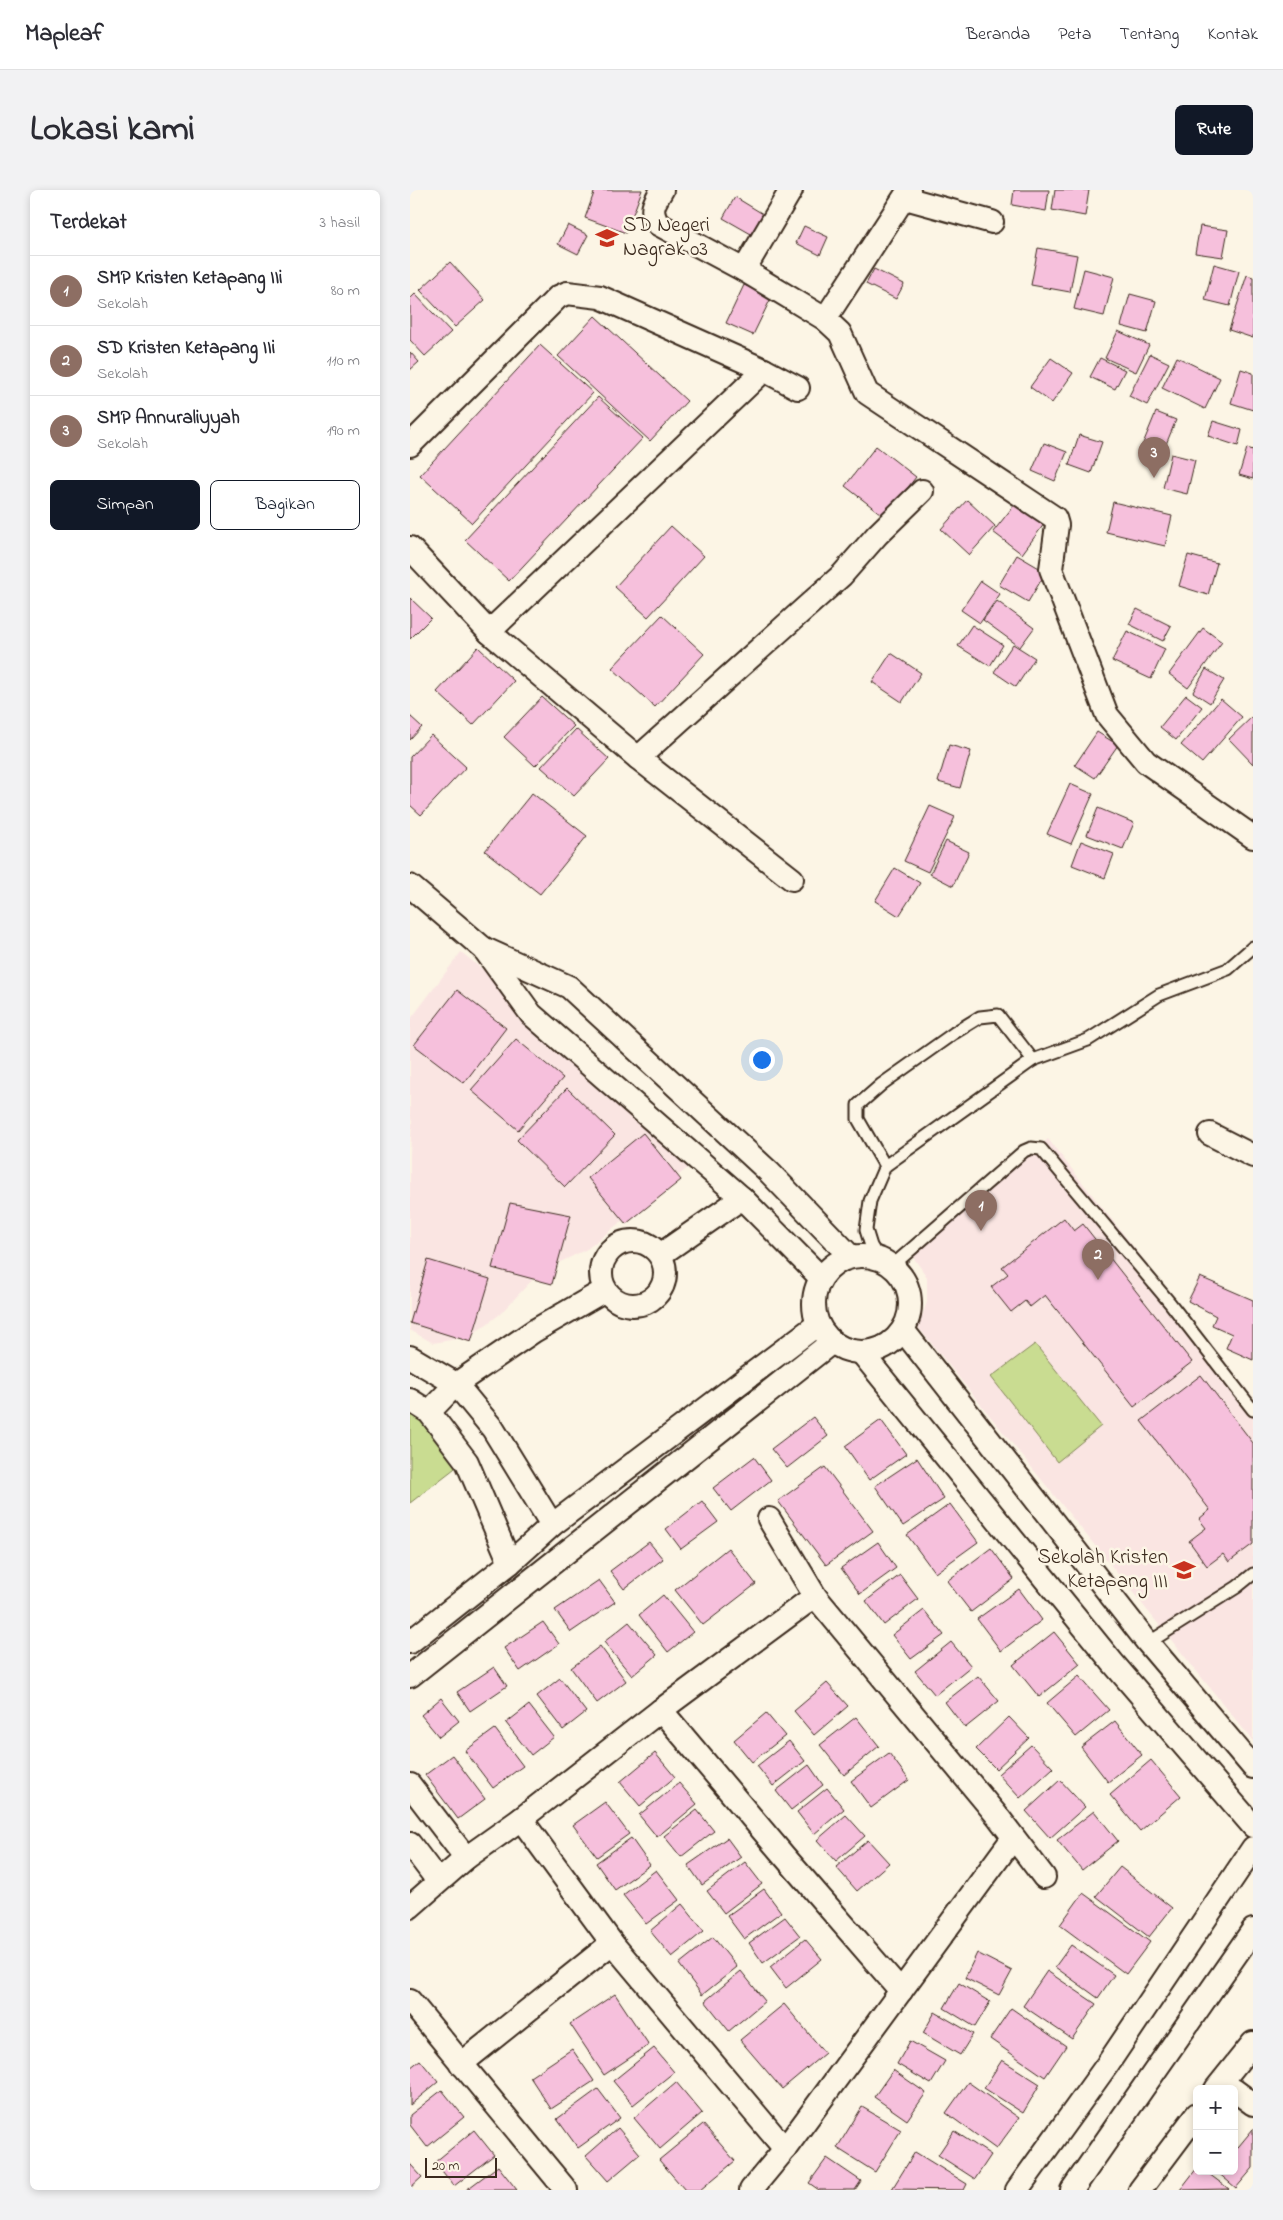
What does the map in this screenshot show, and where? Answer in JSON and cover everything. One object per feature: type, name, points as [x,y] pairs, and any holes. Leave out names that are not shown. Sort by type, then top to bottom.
[{"type":"street","points":[[662,190],[652,209],[652,214],[658,224],[744,270],[825,319],[840,333],[867,392],[1055,518],[1058,525],[1051,569],[1107,715],[1146,762],[1253,837]]},
{"type":"street","points":[[744,270],[792,190]]},
{"type":"street","points":[[825,319],[907,194],[992,222]]},
{"type":"street","points":[[410,445],[558,297],[567,293],[600,297],[764,370],[798,388]]},
{"type":"street","points":[[489,632],[764,370]]},
{"type":"street","points":[[638,758],[842,574],[877,535],[922,491]]},
{"type":"street","points":[[410,548],[489,632],[638,758],[792,878]]},
{"type":"street","points":[[410,886],[484,949],[532,1014],[742,1198],[821,1278]]},
{"type":"street","points":[[484,949],[569,987],[769,1172],[851,1257]]},
{"type":"street","points":[[1210,1134],[1253,1156]]},
{"type":"street","points":[[660,1255],[742,1198]]},
{"type":"street","points":[[624,1242],[644,1243],[660,1255],[665,1264],[664,1285],[659,1294],[651,1300],[641,1304],[626,1305],[612,1298],[605,1290],[601,1276],[602,1261],[615,1246],[624,1242]]},
{"type":"street","points":[[851,1257],[886,1262],[901,1276],[911,1297],[909,1317],[903,1330],[892,1342],[877,1350],[861,1352],[846,1349],[832,1342],[818,1324],[813,1301],[821,1278],[834,1264],[851,1257]]},
{"type":"street","points":[[429,1412],[456,1384],[534,1331],[605,1290]]},
{"type":"street","points":[[410,1642],[510,1563],[552,1526],[818,1324]]},
{"type":"street","points":[[903,1330],[1148,1643],[1253,1767]]},
{"type":"street","points":[[410,1676],[832,1342]]},
{"type":"street","points":[[861,1352],[1113,1663],[1253,1826]]},
{"type":"street","points":[[410,1357],[456,1384],[493,1430],[552,1526]]},
{"type":"street","points":[[410,1400],[429,1412],[468,1462],[510,1563]]},
{"type":"street","points":[[769,1519],[815,1596],[999,1818],[1044,1878]]},
{"type":"street","points":[[410,1907],[466,1858],[521,1819],[661,1710],[815,1596]]},
{"type":"street","points":[[661,1710],[901,1991]]},
{"type":"street","points":[[410,1785],[466,1858]]},
{"type":"street","points":[[521,1819],[612,1943],[785,2149]]},
{"type":"street","points":[[750,2190],[785,2149],[1013,1838]]},
{"type":"street","points":[[410,1844],[438,1881]]},
{"type":"street","points":[[1017,2190],[1108,2065],[1253,1848]]},
{"type":"street","points":[[1072,2190],[1253,1930]]},
{"type":"street","points":[[461,2064],[612,1943]]},
{"type":"street","points":[[410,2001],[566,2190]]},
{"type":"street","points":[[1227,2085],[1253,2044]]},
{"type":"street","points":[[1238,2095],[1253,2104]]},
{"type":"street","points":[[1140,2190],[1193,2119]]},
{"type":"lane","points":[[1253,947],[1228,969],[1159,995],[1088,1040],[1033,1060],[885,1166],[870,1201],[866,1230],[871,1246],[886,1262],[1024,1152],[1031,1148],[1041,1149],[1170,1303],[1253,1410]]},
{"type":"lane","points":[[885,1166],[858,1119],[858,1105],[932,1047],[980,1017],[998,1016],[1033,1060]]},
{"type":"lane","points":[[1148,1643],[1237,1587],[1253,1574]]},
{"type":"shaded area","points":[[461,952],[577,1046],[700,1158],[587,1249],[540,1272],[499,1315],[469,1337],[433,1343],[410,1330],[410,1154],[412,1122],[410,1115],[410,1020]]},
{"type":"shaded area","name":"Sekolah Kristen Ketapang III","points":[[1048,1139],[1253,1398],[1253,1741],[918,1327],[927,1302],[927,1277],[913,1257]]},
{"type":"green space","points":[[1035,1344],[1101,1426],[1057,1462],[991,1377]]},
{"type":"green space","points":[[410,1414],[472,1455],[410,1503]]},
{"type":"building","points":[[595,190],[642,190],[626,233],[585,218]]},
{"type":"building","points":[[1014,190],[1049,190],[1046,211],[1012,205]]},
{"type":"building","points":[[1055,190],[1089,190],[1085,216],[1052,210]]},
{"type":"building","points":[[735,197],[763,214],[751,234],[723,218]]},
{"type":"building","points":[[568,225],[588,235],[578,254],[558,244]]},
{"type":"building","points":[[804,226],[828,237],[820,255],[796,243]]},
{"type":"building","points":[[1200,226],[1228,230],[1223,257],[1195,253]]},
{"type":"building","points":[[1038,248],[1077,255],[1070,292],[1031,285]]},
{"type":"building","points":[[450,262],[485,300],[455,327],[420,290]]},
{"type":"building","points":[[1214,264],[1239,271],[1230,306],[1205,300]]},
{"type":"building","points":[[874,269],[904,284],[896,299],[866,284]]},
{"type":"building","points":[[1084,269],[1114,277],[1104,316],[1074,309]]},
{"type":"building","points":[[1247,275],[1253,277],[1253,338],[1229,330]]},
{"type":"building","points":[[744,285],[771,298],[753,335],[726,323]]},
{"type":"building","points":[[415,294],[451,332],[425,356],[410,340],[410,299]]},
{"type":"building","points":[[1130,294],[1156,301],[1147,333],[1121,326]]},
{"type":"building","points":[[595,316],[687,401],[650,441],[558,356]]},
{"type":"building","points":[[1118,331],[1149,345],[1136,372],[1105,358]]},
{"type":"building","points":[[540,345],[593,393],[472,523],[420,475]]},
{"type":"building","points":[[410,352],[419,362],[410,370]]},
{"type":"building","points":[[1150,354],[1169,363],[1147,405],[1129,396]]},
{"type":"building","points":[[1177,357],[1220,378],[1205,409],[1162,388]]},
{"type":"building","points":[[1051,358],[1073,373],[1052,403],[1030,387]]},
{"type":"building","points":[[1100,358],[1125,370],[1115,389],[1090,377]]},
{"type":"building","points":[[1241,369],[1253,373],[1253,410],[1231,403]]},
{"type":"building","points":[[598,397],[643,438],[509,581],[465,540]]},
{"type":"building","points":[[1156,412],[1176,420],[1162,454],[1142,446]]},
{"type":"building","points":[[1213,421],[1242,430],[1238,446],[1208,436]]},
{"type":"building","points":[[1079,435],[1102,442],[1091,473],[1069,465]]},
{"type":"building","points":[[1044,443],[1067,452],[1055,481],[1032,471]]},
{"type":"building","points":[[876,446],[916,477],[885,517],[845,486]]},
{"type":"building","points":[[1247,448],[1253,450],[1253,479],[1239,475]]},
{"type":"building","points":[[1171,454],[1195,460],[1187,494],[1163,488]]},
{"type":"building","points":[[1019,499],[1047,520],[1022,554],[993,532]]},
{"type":"building","points":[[967,500],[995,526],[969,555],[941,529]]},
{"type":"building","points":[[1113,502],[1172,516],[1165,546],[1106,532]]},
{"type":"building","points":[[671,526],[704,556],[648,617],[615,587]]},
{"type":"building","points":[[1017,555],[1046,572],[1028,602],[999,585]]},
{"type":"building","points":[[1188,555],[1217,563],[1208,595],[1179,586]]},
{"type":"building","points":[[981,581],[1000,594],[980,623],[961,610]]},
{"type":"building","points":[[410,598],[431,618],[410,639]]},
{"type":"building","points":[[997,601],[1034,628],[1020,647],[983,620]]},
{"type":"building","points":[[1137,609],[1171,626],[1163,641],[1129,624]]},
{"type":"building","points":[[662,615],[704,654],[655,707],[612,668]]},
{"type":"building","points":[[972,625],[1003,645],[990,666],[958,646]]},
{"type":"building","points":[[1203,628],[1222,642],[1188,688],[1169,674]]},
{"type":"building","points":[[1127,631],[1165,649],[1151,679],[1112,661]]},
{"type":"building","points":[[1013,644],[1035,658],[1016,687],[994,672]]},
{"type":"building","points":[[478,647],[514,681],[473,725],[437,692]]},
{"type":"building","points":[[891,653],[921,673],[902,702],[872,682]]},
{"type":"building","points":[[1206,669],[1224,680],[1210,703],[1193,692]]},
{"type":"building","points":[[1186,695],[1202,707],[1176,740],[1160,727]]},
{"type":"building","points":[[542,697],[574,726],[535,766],[504,737]]},
{"type":"building","points":[[1221,699],[1242,717],[1202,763],[1181,745]]},
{"type":"building","points":[[410,716],[422,727],[410,740]]},
{"type":"building","points":[[1253,716],[1253,764],[1229,739]]},
{"type":"building","points":[[576,729],[609,759],[574,796],[541,767]]},
{"type":"building","points":[[1097,732],[1118,745],[1095,778],[1075,765]]},
{"type":"building","points":[[431,735],[466,767],[421,815],[410,805],[410,757]]},
{"type":"building","points":[[949,745],[971,751],[960,788],[938,782]]},
{"type":"building","points":[[1070,784],[1093,794],[1071,844],[1047,834]]},
{"type":"building","points":[[532,793],[587,836],[540,894],[485,851]]},
{"type":"building","points":[[930,806],[955,817],[928,872],[904,861]]},
{"type":"building","points":[[1098,808],[1134,823],[1123,849],[1087,835]]},
{"type":"building","points":[[946,841],[969,852],[953,886],[930,874]]},
{"type":"building","points":[[1081,841],[1114,854],[1105,878],[1072,865]]},
{"type":"building","points":[[895,868],[920,883],[899,916],[875,901]]},
{"type":"building","points":[[457,990],[506,1028],[464,1083],[414,1045]]},
{"type":"building","points":[[516,1039],[563,1078],[518,1130],[471,1090]]},
{"type":"building","points":[[567,1088],[615,1135],[565,1187],[517,1140]]},
{"type":"building","points":[[643,1133],[681,1180],[626,1224],[588,1178]]},
{"type":"building","points":[[510,1203],[571,1215],[552,1284],[492,1268]]},
{"type":"building","points":[[1064,1218],[1074,1231],[1083,1224],[1192,1362],[1134,1407],[1045,1295],[1030,1307],[1025,1301],[1011,1312],[991,1287],[1008,1274],[1002,1267]]},
{"type":"building","points":[[428,1260],[490,1279],[471,1342],[410,1323]]},
{"type":"building","points":[[1200,1277],[1253,1300],[1253,1360],[1226,1348],[1232,1334],[1212,1325],[1216,1316],[1188,1301]]},
{"type":"building","points":[[1201,1375],[1253,1443],[1253,1544],[1229,1562],[1223,1554],[1207,1566],[1189,1541],[1206,1528],[1199,1519],[1210,1510],[1141,1421]]},
{"type":"building","points":[[813,1417],[828,1436],[787,1468],[771,1449]]},
{"type":"building","points":[[881,1420],[906,1454],[869,1480],[845,1446]]},
{"type":"building","points":[[754,1457],[771,1480],[731,1511],[713,1488]]},
{"type":"building","points":[[917,1458],[944,1499],[903,1526],[875,1486]]},
{"type":"building","points":[[825,1467],[873,1531],[826,1565],[778,1501]]},
{"type":"building","points":[[702,1501],[718,1522],[681,1549],[666,1529]]},
{"type":"building","points":[[950,1504],[978,1542],[935,1573],[907,1535]]},
{"type":"building","points":[[649,1542],[663,1559],[624,1589],[610,1571]]},
{"type":"building","points":[[878,1542],[896,1568],[860,1594],[841,1568]]},
{"type":"building","points":[[728,1548],[756,1584],[703,1625],[675,1590]]},
{"type":"building","points":[[991,1548],[1014,1579],[971,1612],[947,1581]]},
{"type":"building","points":[[900,1575],[918,1599],[884,1625],[866,1601]]},
{"type":"building","points":[[599,1580],[615,1602],[571,1632],[555,1610]]},
{"type":"building","points":[[1019,1589],[1042,1620],[1001,1651],[977,1619]]},
{"type":"building","points":[[663,1595],[693,1632],[668,1652],[639,1615]]},
{"type":"building","points":[[924,1610],[944,1635],[911,1659],[892,1635]]},
{"type":"building","points":[[543,1622],[559,1644],[520,1671],[504,1648]]},
{"type":"building","points":[[629,1622],[657,1655],[632,1676],[604,1642]]},
{"type":"building","points":[[1054,1632],[1080,1664],[1039,1697],[1013,1665]]},
{"type":"building","points":[[951,1642],[971,1666],[935,1695],[915,1671]]},
{"type":"building","points":[[600,1646],[626,1681],[597,1703],[571,1668]]},
{"type":"building","points":[[494,1667],[507,1686],[470,1711],[457,1692]]},
{"type":"building","points":[[978,1676],[999,1701],[965,1728],[945,1702]]},
{"type":"building","points":[[1079,1676],[1109,1710],[1076,1737],[1047,1703]]},
{"type":"building","points":[[560,1678],[586,1712],[563,1730],[537,1696]]},
{"type":"building","points":[[827,1683],[848,1706],[814,1735],[794,1711]]},
{"type":"building","points":[[441,1698],[459,1721],[439,1737],[421,1715]]},
{"type":"building","points":[[529,1705],[554,1737],[531,1755],[506,1723]]},
{"type":"building","points":[[766,1713],[785,1736],[752,1762],[734,1740]]},
{"type":"building","points":[[856,1717],[879,1746],[844,1775],[820,1745]]},
{"type":"building","points":[[1009,1717],[1029,1738],[996,1769],[976,1749]]},
{"type":"building","points":[[1115,1721],[1142,1755],[1108,1782],[1081,1747]]},
{"type":"building","points":[[495,1729],[523,1766],[493,1788],[465,1751]]},
{"type":"building","points":[[789,1741],[805,1761],[773,1786],[757,1766]]},
{"type":"building","points":[[1031,1745],[1053,1768],[1020,1798],[998,1774]]},
{"type":"building","points":[[655,1753],[675,1777],[640,1806],[620,1782]]},
{"type":"building","points":[[889,1753],[909,1780],[871,1808],[851,1781]]},
{"type":"building","points":[[452,1755],[485,1799],[458,1819],[425,1775]]},
{"type":"building","points":[[1151,1760],[1181,1796],[1140,1831],[1110,1795]]},
{"type":"building","points":[[809,1765],[823,1785],[791,1810],[776,1791]]},
{"type":"building","points":[[1060,1780],[1085,1807],[1050,1838],[1026,1811]]},
{"type":"building","points":[[679,1783],[697,1804],[657,1837],[639,1815]]},
{"type":"building","points":[[827,1788],[844,1809],[814,1834],[797,1812]]},
{"type":"building","points":[[605,1802],[629,1834],[597,1857],[573,1825]]},
{"type":"building","points":[[697,1810],[714,1831],[681,1857],[664,1836]]},
{"type":"building","points":[[1094,1811],[1118,1841],[1082,1870],[1057,1840]]},
{"type":"building","points":[[846,1815],[865,1836],[836,1861],[817,1840]]},
{"type":"building","points":[[631,1838],[650,1865],[615,1890],[596,1863]]},
{"type":"building","points":[[727,1838],[741,1857],[702,1885],[688,1865]]},
{"type":"building","points":[[868,1840],[889,1863],[857,1891],[836,1867]]},
{"type":"building","points":[[745,1862],[762,1884],[724,1913],[707,1891]]},
{"type":"building","points":[[1120,1867],[1172,1908],[1149,1937],[1096,1896]]},
{"type":"building","points":[[656,1870],[679,1900],[646,1924],[623,1895]]},
{"type":"building","points":[[764,1889],[781,1912],[744,1939],[727,1916]]},
{"type":"building","points":[[1083,1893],[1150,1942],[1126,1974],[1060,1925]]},
{"type":"building","points":[[682,1904],[704,1931],[672,1957],[650,1931]]},
{"type":"building","points":[[785,1917],[800,1936],[763,1963],[749,1943]]},
{"type":"building","points":[[713,1937],[737,1967],[702,1995],[679,1964]]},
{"type":"building","points":[[805,1939],[822,1959],[786,1988],[770,1967]]},
{"type":"building","points":[[1071,1945],[1114,1975],[1098,1998],[1055,1967]]},
{"type":"building","points":[[977,1953],[1012,1971],[999,1995],[965,1978]]},
{"type":"building","points":[[741,1971],[765,2001],[729,2031],[705,2001]]},
{"type":"building","points":[[1047,1971],[1096,2004],[1072,2039],[1023,2006]]},
{"type":"building","points":[[959,1983],[990,2002],[975,2027],[944,2008]]},
{"type":"building","points":[[615,1994],[649,2045],[604,2075],[570,2024]]},
{"type":"building","points":[[784,2004],[825,2053],[782,2089],[740,2040]]},
{"type":"building","points":[[1011,2008],[1066,2046],[1045,2077],[990,2039]]},
{"type":"building","points":[[935,2012],[973,2034],[960,2055],[923,2033]]},
{"type":"building","points":[[910,2041],[945,2061],[931,2084],[897,2064]]},
{"type":"building","points":[[654,2048],[674,2072],[633,2105],[613,2081]]},
{"type":"building","points":[[572,2049],[594,2081],[551,2109],[530,2077]]},
{"type":"building","points":[[420,2060],[438,2082],[410,2105],[410,2068]]},
{"type":"building","points":[[1002,2060],[1040,2084],[1023,2113],[984,2088]]},
{"type":"building","points":[[893,2070],[926,2093],[907,2120],[874,2097]]},
{"type":"building","points":[[676,2082],[702,2113],[660,2149],[634,2118]]},
{"type":"building","points":[[968,2082],[1019,2118],[996,2149],[946,2113]]},
{"type":"building","points":[[598,2089],[620,2118],[578,2148],[557,2119]]},
{"type":"building","points":[[442,2090],[464,2117],[427,2147],[410,2125],[410,2115]]},
{"type":"building","points":[[862,2107],[901,2130],[875,2172],[837,2148]]},
{"type":"building","points":[[703,2124],[735,2161],[700,2190],[685,2190],[659,2160]]},
{"type":"building","points":[[618,2128],[640,2154],[608,2181],[586,2156]]},
{"type":"building","points":[[1253,2129],[1253,2168],[1236,2188],[1221,2175],[1238,2175],[1238,2147]]},
{"type":"building","points":[[474,2130],[494,2155],[454,2186],[435,2162]]},
{"type":"building","points":[[954,2131],[991,2155],[975,2179],[938,2155]]},
{"type":"building","points":[[915,2152],[967,2184],[964,2190],[892,2189]]},
{"type":"building","points":[[827,2158],[861,2181],[855,2190],[819,2190],[809,2183]]},
{"type":"building","points":[[410,2164],[422,2177],[410,2188]]},
{"type":"building","points":[[498,2166],[517,2190],[466,2190]]},
{"type":"building","points":[[1193,2173],[1193,2175],[1210,2175],[1229,2189],[1180,2190]]},
{"type":"place","name":"SD Negeri Nagrak 03","points":[[607,238]]},
{"type":"place","name":"SMP Annuraliyyah","points":[[1154,478]]},
{"type":"place","name":"SMP Kristen Ketapang IIi","points":[[981,1231]]},
{"type":"place","name":"SD Kristen Ketapang IIi","points":[[1098,1280]]},
{"type":"place","name":"Sekolah Kristen Ketapang III","points":[[1184,1570]]}]
